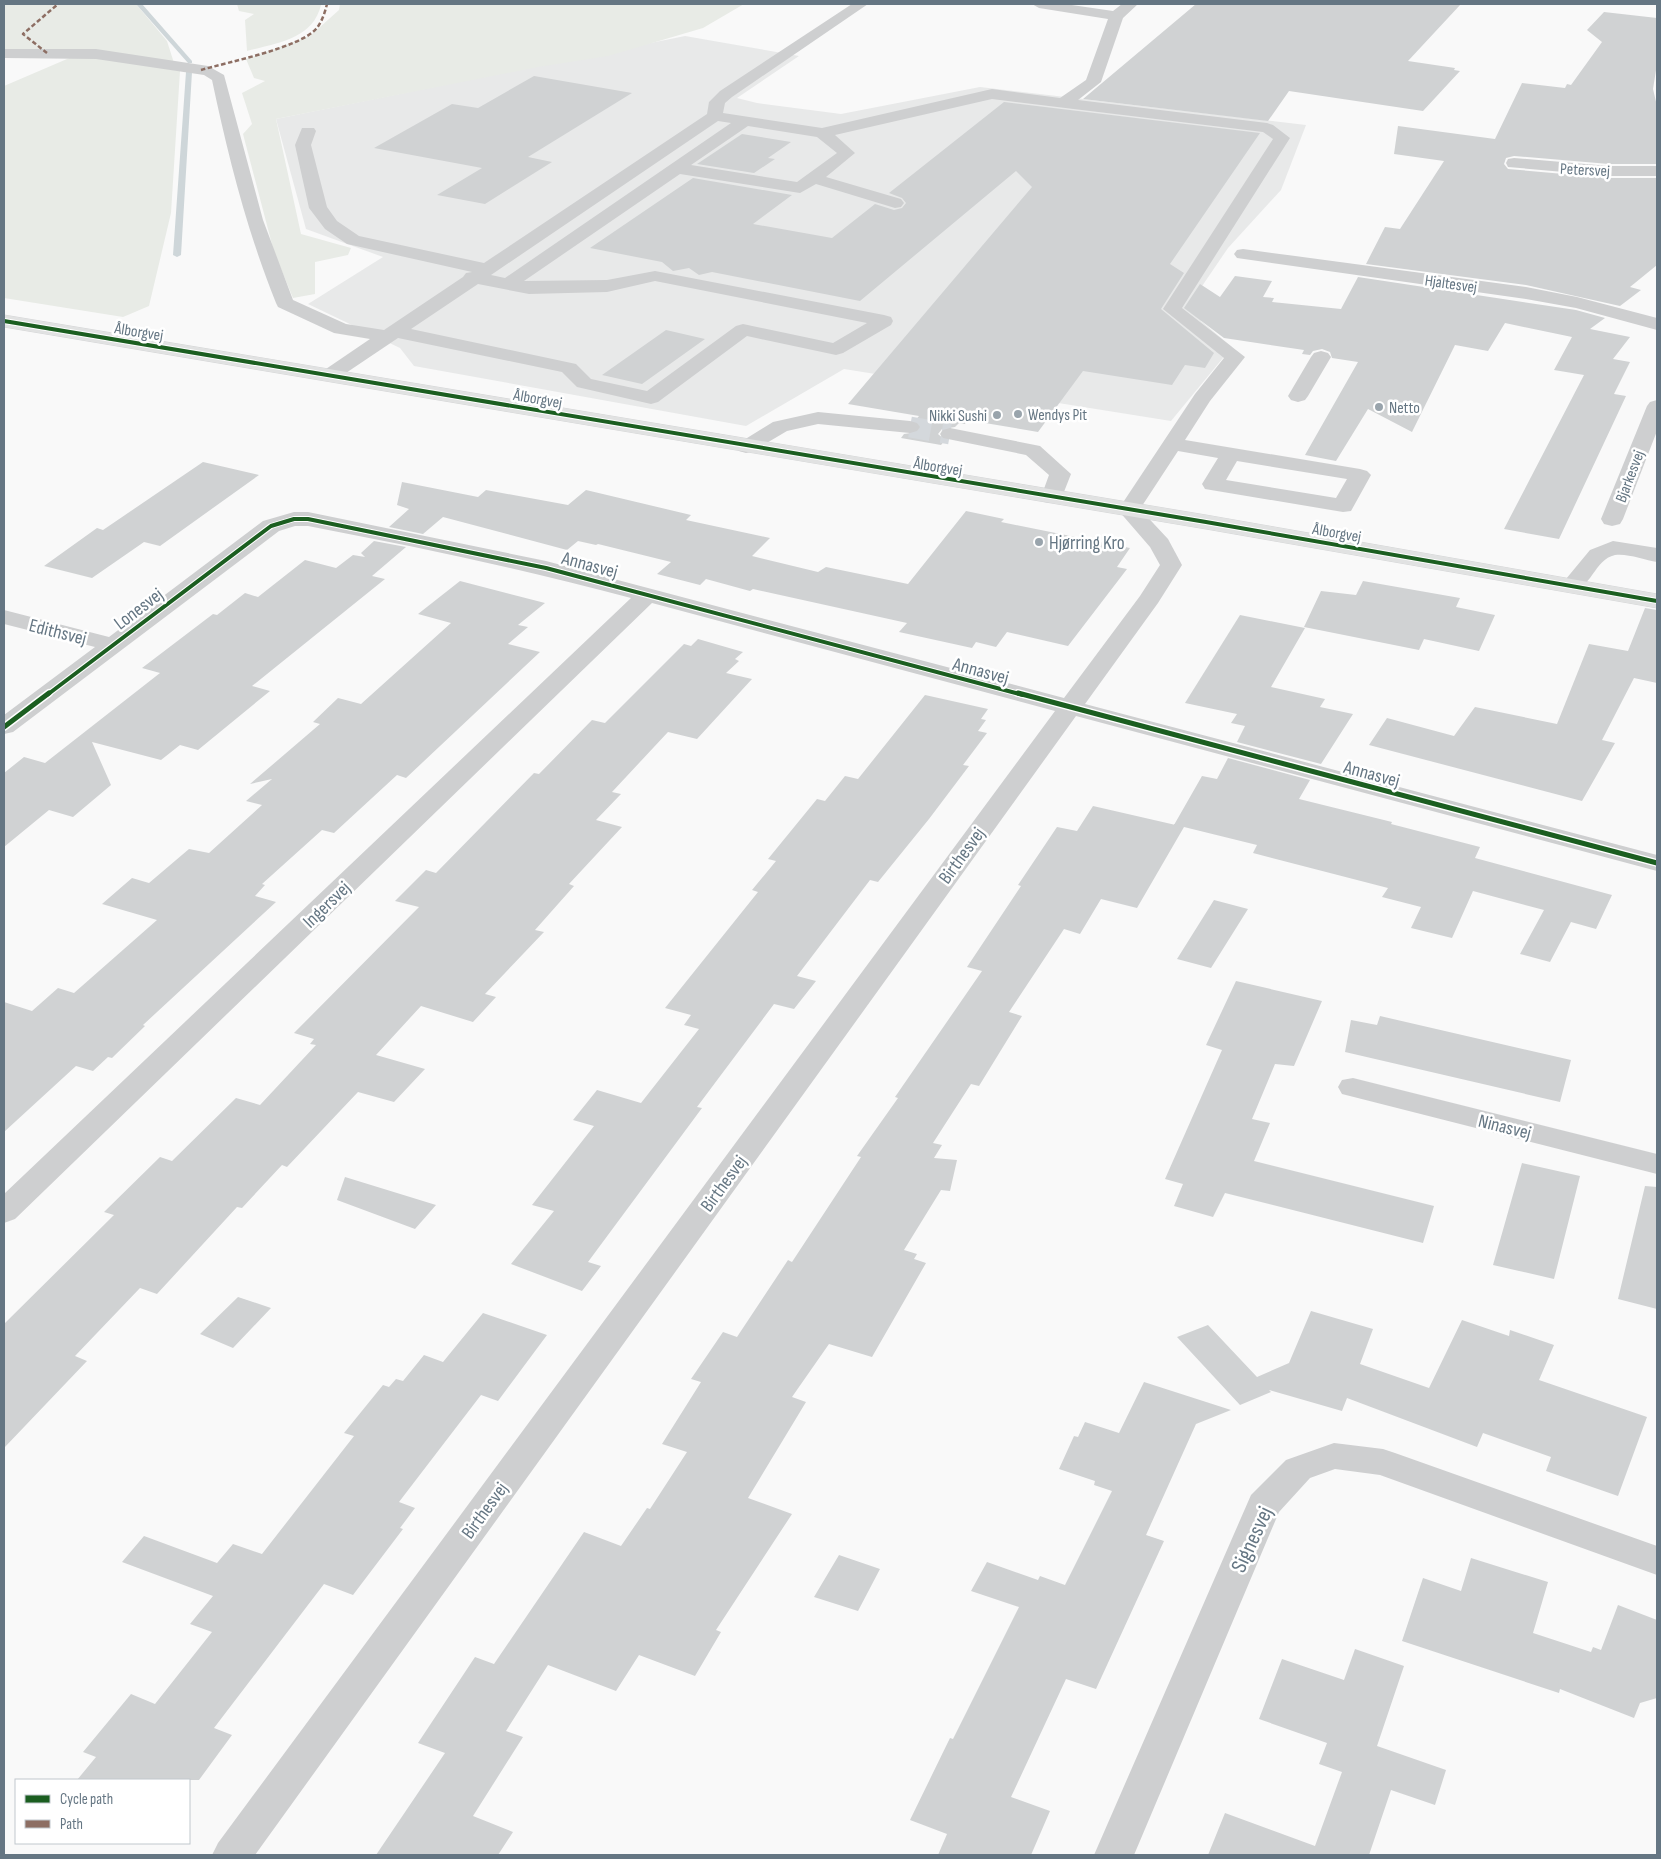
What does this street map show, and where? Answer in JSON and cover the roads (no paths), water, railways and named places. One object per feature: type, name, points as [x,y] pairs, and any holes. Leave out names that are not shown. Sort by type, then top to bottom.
[{"type":"main road","name":"Ålborgvej","points":[[4,322],[330,375],[746,447],[1572,585],[1657,601]]},
{"type":"main road","name":"Ålborgvej","points":[[1572,585],[1657,595]]},
{"type":"street","points":[[714,116],[717,102],[726,94],[861,4]]},
{"type":"street","points":[[1039,4],[1116,16]]},
{"type":"street","points":[[1064,102],[1093,82],[1116,16],[1132,4]]},
{"type":"street","points":[[4,52],[96,54],[201,70],[220,78],[242,180],[272,273],[285,303],[341,329],[389,334],[569,368],[584,382],[651,398],[743,330],[836,349],[884,320],[655,276],[607,286],[529,288],[508,284],[479,273],[353,240],[331,225],[318,208],[303,145],[308,131]]},
{"type":"street","points":[[330,375],[714,116],[822,133],[992,94],[1267,128],[1282,138],[1172,309],[1235,357],[1202,398],[1129,510]]},
{"type":"street","points":[[508,284],[745,120]]},
{"type":"street","points":[[676,168],[800,188],[846,153],[822,133]]},
{"type":"street","name":"Petersvej","points":[[1514,163],[1599,171],[1657,171]]},
{"type":"street","points":[[813,178],[895,203]]},
{"type":"street","name":"Hjaltesvej","points":[[1243,254],[1526,293],[1577,303],[1657,324]]},
{"type":"street","points":[[607,286],[656,295]]},
{"type":"street","points":[[743,313],[859,336]]},
{"type":"street","points":[[1298,396],[1321,358]]},
{"type":"street","name":"Bjarkesvej","points":[[1612,519],[1657,406]]},
{"type":"street","points":[[746,447],[780,426],[818,418],[910,427]]},
{"type":"street","points":[[950,434],[1033,450],[1060,474],[1052,497]]},
{"type":"street","points":[[1172,444],[1232,453],[1360,475],[1343,506],[1213,484],[1232,453]]},
{"type":"street","name":"Birthesvej","points":[[232,1855],[1150,598],[1170,565],[1160,544],[1129,510]]},
{"type":"street","name":"Annasvej","points":[[294,519],[326,521],[546,568],[1068,709],[1657,863]]},
{"type":"street","name":"Lonesvej","points":[[4,727],[271,526],[294,519]]},
{"type":"street","points":[[1572,585],[1598,555],[1613,548],[1657,555]]},
{"type":"street","name":"Ingersvej","points":[[4,1212],[648,595]]},
{"type":"street","name":"Edithsvej","points":[[4,617],[113,645]]},
{"type":"street","name":"Ninasvej","points":[[1353,1087],[1657,1164]]},
{"type":"street","name":"Signesvej","points":[[1114,1855],[1264,1504],[1298,1469],[1334,1456],[1383,1462],[1657,1561]]},
{"type":"waterway","points":[[139,4],[190,62]]},
{"type":"waterway","points":[[177,255],[189,72]]},
{"type":"tunnel","points":[[910,427],[950,434]]},
{"type":"place","name":"Netto","points":[[1379,407]]},
{"type":"place","name":"Wendys Pit","points":[[1018,414]]},
{"type":"place","name":"Nikki Sushi","points":[[997,415]]},
{"type":"place","name":"Hjørring Kro","points":[[1039,542]]}]
